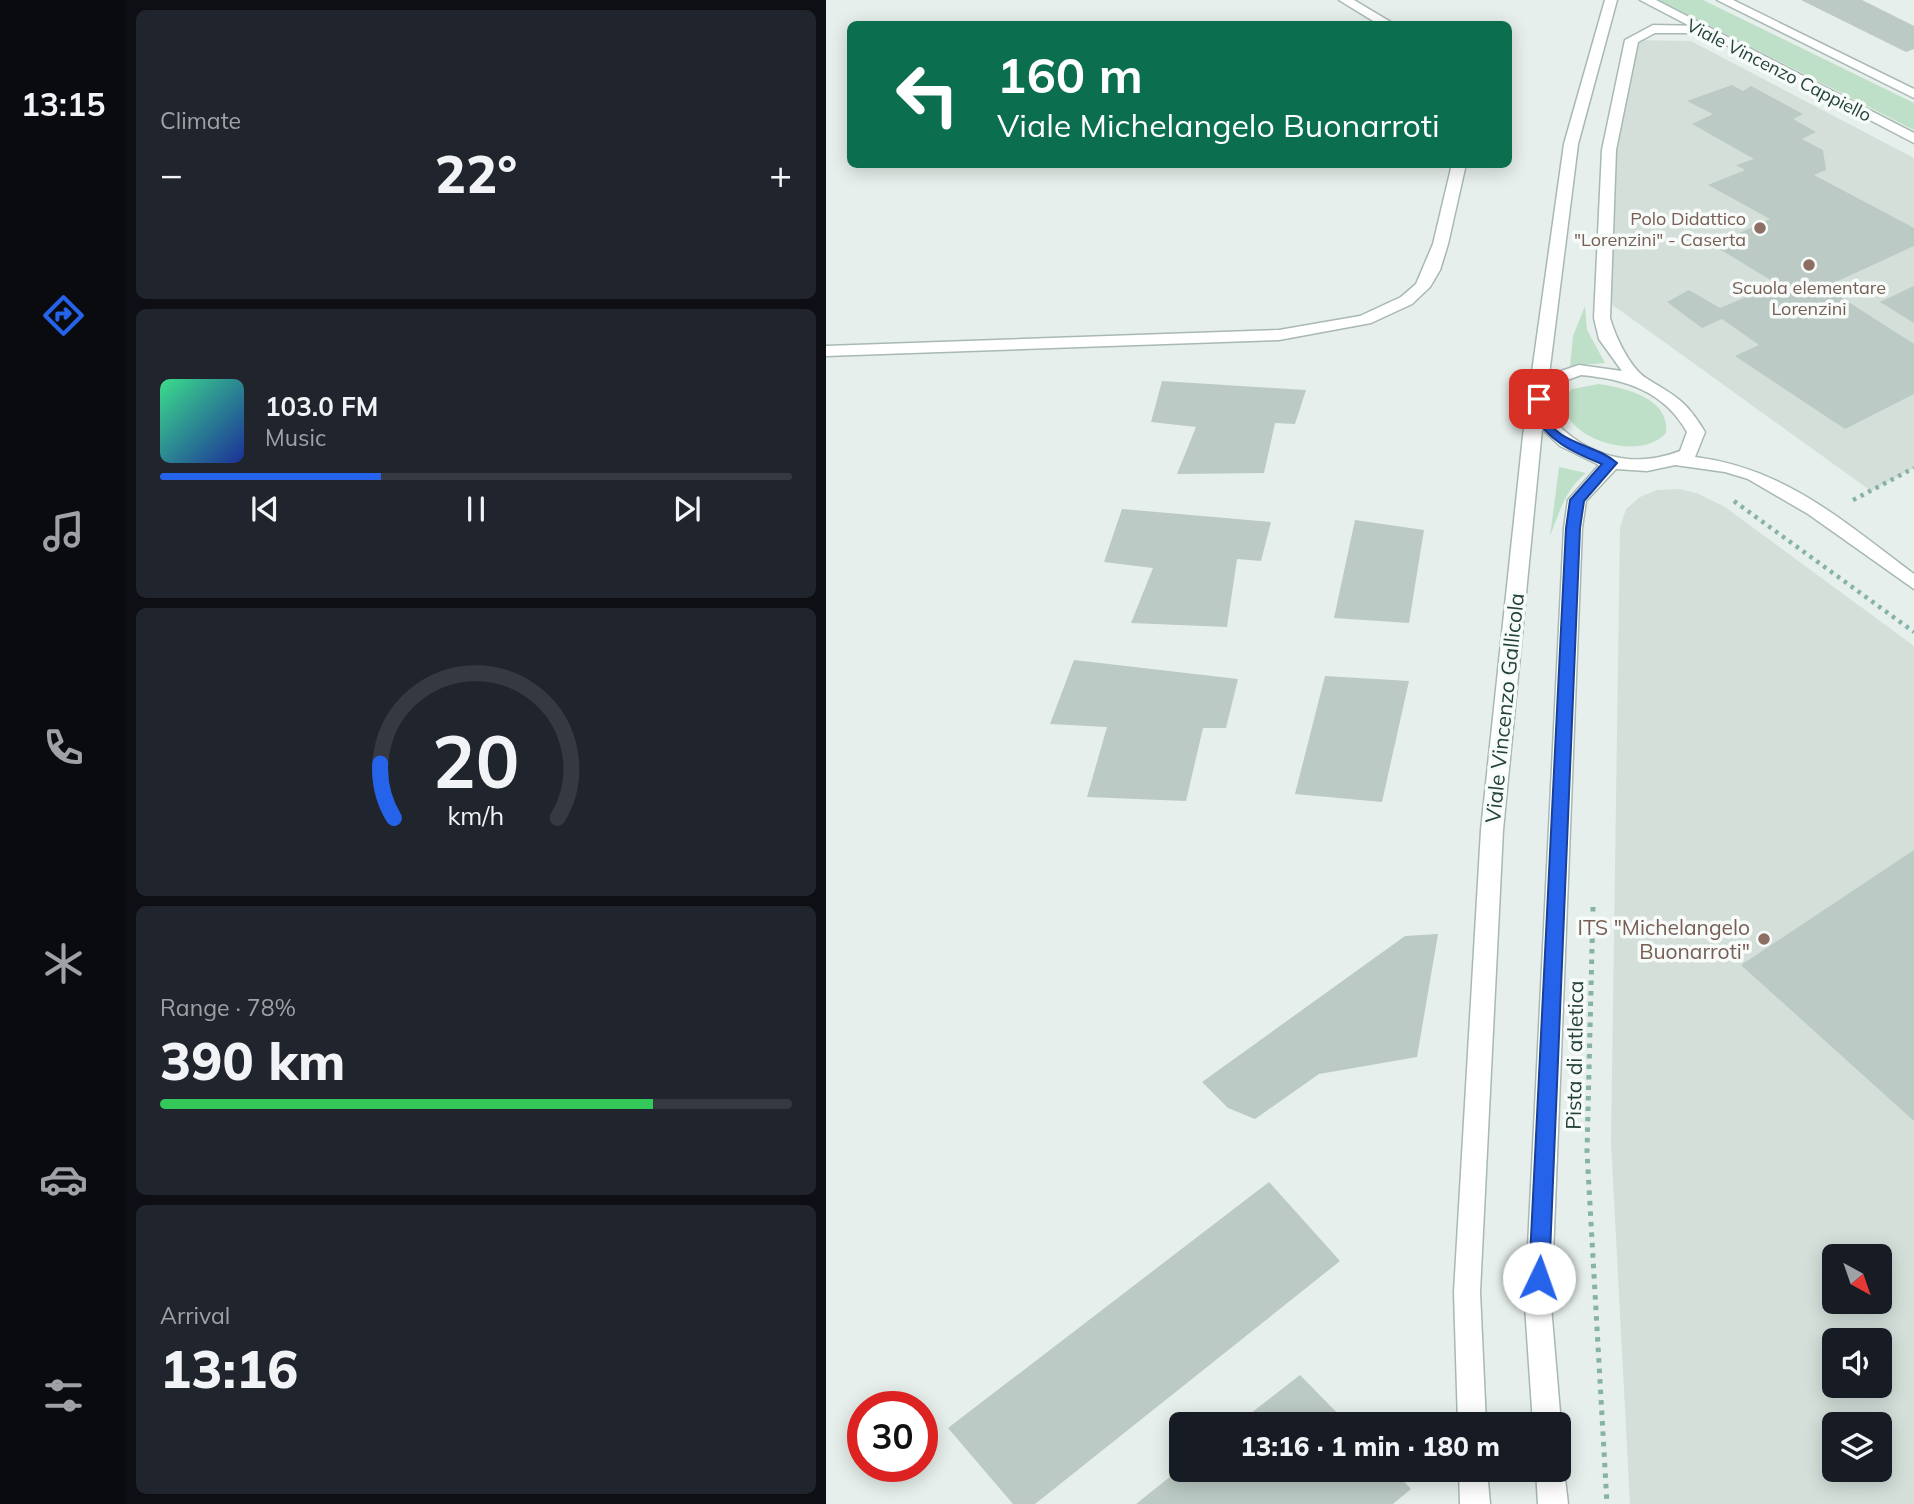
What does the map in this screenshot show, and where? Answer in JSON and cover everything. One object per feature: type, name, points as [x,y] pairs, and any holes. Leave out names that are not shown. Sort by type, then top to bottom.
[{"type":"street","points":[[1345,0],[1382,21]]},
{"type":"street","name":"Viale Vincenzo Gallicola","points":[[1472,1412],[1467,1292],[1492,830],[1532,436],[1571,144],[1611,0]]},
{"type":"street","name":"Viale Vincenzo Cappiello","points":[[1646,0],[1914,139]]},
{"type":"street","name":"Viale Vincenzo Cappiello","points":[[1723,0],[1914,94]]},
{"type":"street","points":[[1636,378],[1607,339],[1602,318],[1609,150],[1632,40],[1653,29],[1698,29]]},
{"type":"street","points":[[826,351],[1252,336],[1344,326],[1385,313],[1413,294],[1432,272],[1458,168]]},
{"type":"street","points":[[1579,370],[1612,372],[1636,378],[1668,395],[1687,412],[1696,432],[1688,454],[1661,466],[1611,463],[1569,446],[1548,429],[1537,411],[1543,383],[1579,370]]},
{"type":"street","points":[[1675,460],[1711,464],[1752,474],[1778,487],[1914,583]]},
{"type":"street","points":[[1546,1412],[1538,1306],[1573,528],[1577,500],[1611,463]]},
{"type":"street","points":[[1474,1482],[1475,1504]]},
{"type":"street","points":[[1551,1482],[1553,1504]]},
{"type":"path","points":[[1822,517],[1914,468]]},
{"type":"path","points":[[1732,499],[1914,632]]},
{"type":"path","name":"Pista di atletica","points":[[1593,895],[1587,1152],[1607,1504]]},
{"type":"shaded area","name":"Polo Didattico \"Lorenzini\" - Caserta","points":[[1632,40],[1691,41],[1914,158],[1914,468],[1871,491],[1603,298],[1609,150]]},
{"type":"shaded area","name":"ITS \"Michelangelo Buonarroti\"","points":[[1680,489],[1699,494],[1725,507],[1914,646],[1914,1504],[1630,1504],[1611,1142],[1620,528],[1626,509],[1640,497],[1657,490]]},
{"type":"green space","points":[[1659,0],[1703,0],[1914,103],[1914,130]]},
{"type":"green space","points":[[1585,306],[1587,330],[1605,363],[1570,366],[1573,336]]},
{"type":"green space","points":[[1599,384],[1633,392],[1653,403],[1661,411],[1666,433],[1654,442],[1640,446],[1623,446],[1606,443],[1576,427],[1567,414],[1563,400],[1572,389]]},
{"type":"green space","points":[[1559,467],[1586,473],[1568,494],[1550,536]]},
{"type":"building","points":[[1801,0],[1862,0],[1914,26],[1914,49],[1906,52]]},
{"type":"building","name":"Scuola elementare Lorenzini","points":[[1732,85],[1743,91],[1751,86],[1803,114],[1793,119],[1816,132],[1802,139],[1823,150],[1826,170],[1814,175],[1914,228],[1914,246],[1825,287],[1914,344],[1914,394],[1845,429],[1735,356],[1759,345],[1722,319],[1702,328],[1667,302],[1689,290],[1720,308],[1777,284],[1713,245],[1770,219],[1708,185],[1745,170],[1736,165],[1754,159],[1692,124],[1713,114],[1687,101]]},
{"type":"building","points":[[1914,286],[1914,323],[1880,302]]},
{"type":"building","points":[[1162,381],[1306,390],[1295,424],[1275,423],[1264,473],[1177,474],[1196,427],[1151,422]]},
{"type":"building","points":[[1122,509],[1271,522],[1261,561],[1237,559],[1227,627],[1131,623],[1153,568],[1104,562]]},
{"type":"building","points":[[1355,520],[1424,530],[1409,623],[1334,618]]},
{"type":"building","points":[[1074,660],[1238,679],[1226,728],[1203,728],[1186,801],[1087,797],[1107,727],[1050,724]]},
{"type":"building","points":[[1325,676],[1409,681],[1382,802],[1295,794]]},
{"type":"building","points":[[1914,850],[1914,1121],[1741,965]]},
{"type":"building","points":[[1438,934],[1417,1057],[1319,1074],[1255,1119],[1228,1108],[1202,1082],[1405,936]]},
{"type":"building","points":[[1269,1182],[1340,1261],[1035,1504],[1013,1504],[948,1428]]},
{"type":"building","points":[[1300,1375],[1336,1412],[1252,1412]]},
{"type":"building","points":[[1169,1478],[1169,1482],[1404,1482],[1411,1489],[1393,1504],[1136,1504]]},
{"type":"place","name":"Polo Didattico \"Lorenzini\" - Caserta","points":[[1760,228]]},
{"type":"place","name":"Scuola elementare Lorenzini","points":[[1809,265]]},
{"type":"place","name":"ITS \"Michelangelo Buonarroti\"","points":[[1764,939]]},
{"type":"route","points":[[1539,399],[1537,411],[1548,429],[1569,446],[1611,463],[1577,500],[1573,528],[1539,1278]]}]
